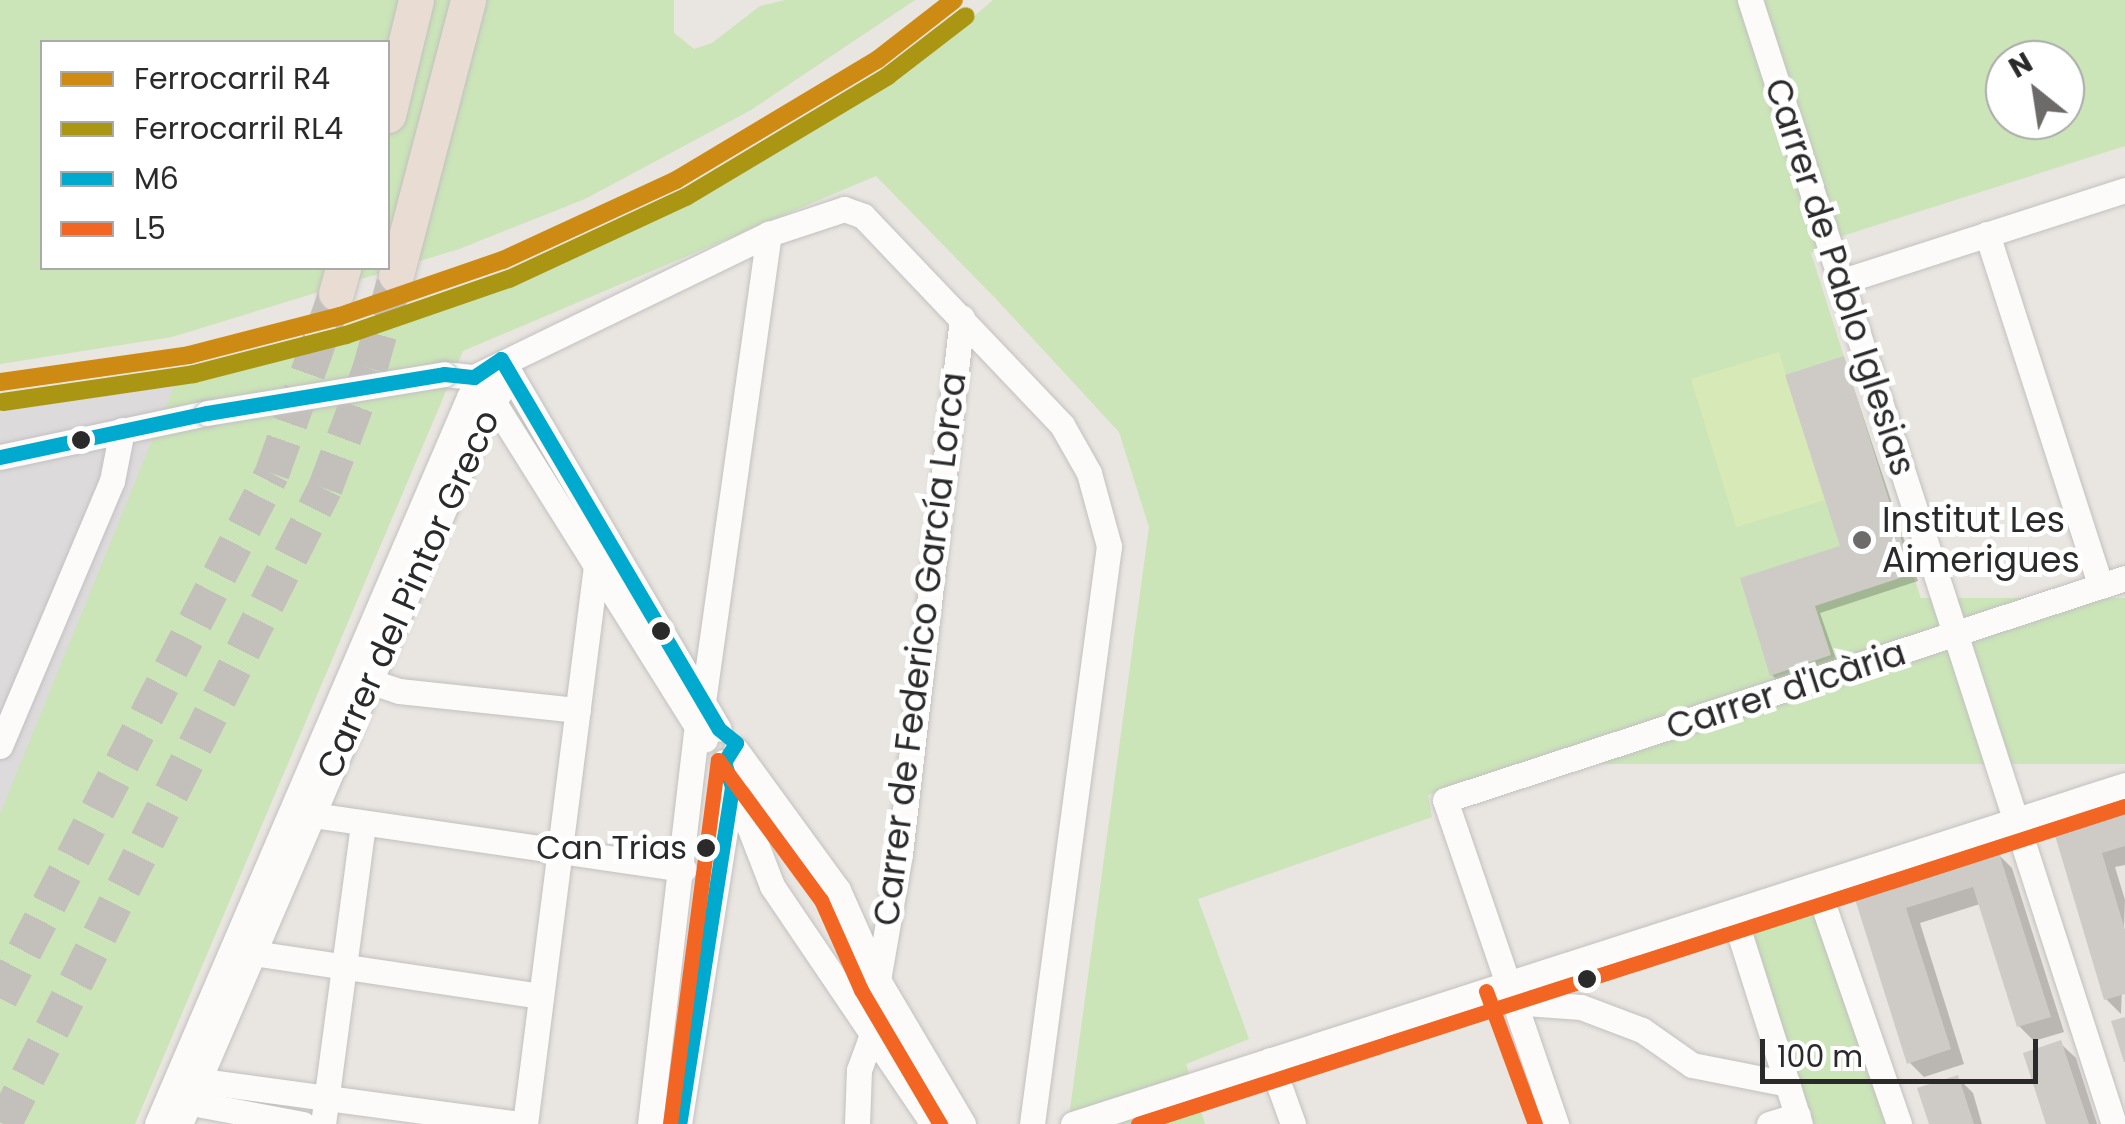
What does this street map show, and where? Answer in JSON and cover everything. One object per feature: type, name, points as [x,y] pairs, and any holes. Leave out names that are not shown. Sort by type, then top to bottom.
[{"type":"highway","points":[[390,107],[416,0]]},
{"type":"highway","points":[[396,275],[468,0]]},
{"type":"street","name":"Carrer de Pablo Iglesias","points":[[1750,0],[2114,1124]]},
{"type":"street","points":[[1843,280],[2124,193]]},
{"type":"street","name":"Carrer de Federico García Lorca","points":[[483,386],[509,362],[768,234],[821,213],[854,211],[962,318],[1062,426],[1089,473],[1109,546],[1032,1124]]},
{"type":"street","points":[[679,1124],[722,823],[704,695],[768,234]]},
{"type":"street","points":[[1987,234],[2113,582]]},
{"type":"street","name":"Carrer de Federico García Lorca","points":[[878,980],[900,854],[962,318]]},
{"type":"street","points":[[509,362],[704,695]]},
{"type":"street","points":[[0,457],[207,413],[444,374],[483,386],[714,751],[838,890],[878,980],[963,1124]]},
{"type":"street","name":"Carrer del Pintor Greco","points":[[183,1097],[483,386]]},
{"type":"street","points":[[0,746],[112,481],[122,430]]},
{"type":"street","points":[[183,1097],[326,1095],[522,1124],[596,566]]},
{"type":"street","name":"Carrer d'Icària","points":[[1509,993],[1446,800],[2113,582]]},
{"type":"street","points":[[359,678],[578,710]]},
{"type":"street","points":[[650,1124],[684,870],[714,751]]},
{"type":"street","points":[[714,751],[772,886]]},
{"type":"street","points":[[1073,1124],[1270,1060],[1509,993],[1733,913],[2125,786]]},
{"type":"street","points":[[300,814],[684,870]]},
{"type":"street","name":"Carrer del Pintor Greco","points":[[157,1124],[183,1097],[253,953],[300,814]]},
{"type":"street","points":[[722,823],[874,1029],[912,1084],[933,1124]]},
{"type":"street","points":[[323,1124],[363,826]]},
{"type":"street","points":[[1817,887],[1899,1124]]},
{"type":"street","points":[[1733,913],[1799,1120],[1770,1124]]},
{"type":"street","points":[[253,953],[541,996]]},
{"type":"street","points":[[1509,993],[1581,1006],[1642,1030],[1692,1065],[1788,1084]]},
{"type":"street","points":[[1509,993],[1556,1124]]},
{"type":"street","points":[[858,1112],[859,1070],[874,1029]]},
{"type":"street","points":[[1270,1060],[1293,1124]]},
{"type":"street","points":[[858,1112],[869,1086],[912,1084]]},
{"type":"street","points":[[183,1097],[303,1124]]},
{"type":"shaded area","points":[[177,379],[126,516],[0,814],[0,403]]},
{"type":"green space","points":[[0,0],[674,0],[674,33],[694,49],[712,43],[760,6],[785,0],[915,0],[751,110],[585,199],[459,249],[172,337],[0,364]]},
{"type":"green space","points":[[993,0],[2125,0],[2125,146],[1839,237],[1811,253],[1928,621],[1428,795],[1432,817],[1198,899],[1249,1039],[1186,1064],[1205,1124],[1068,1124],[1149,527],[1119,432],[876,176],[463,351],[135,1124],[0,1124],[0,814],[177,379],[370,329],[616,227],[825,123],[938,47]]},
{"type":"green space","points":[[1779,352],[1824,500],[1736,527],[1691,379]]},
{"type":"green space","points":[[1436,598],[2125,598],[2125,764],[1436,764]]},
{"type":"green space","points":[[1815,904],[1890,1124],[1809,1124],[1748,926]]},
{"type":"building","points":[[1844,356],[1912,574],[1815,606],[1831,655],[1770,676],[1740,578],[1840,546],[1785,375]]},
{"type":"building","points":[[2125,810],[2125,846],[2102,853],[2125,930],[2125,994],[2104,1000],[2054,832]]},
{"type":"building","points":[[1998,850],[2051,1017],[2017,1027],[1973,887],[1906,908],[1951,1049],[1907,1064],[1854,896]]},
{"type":"building","points":[[2125,1017],[2125,1062],[2124,1062],[2111,1021]]},
{"type":"building","points":[[2061,1040],[2089,1124],[2046,1124],[2023,1053]]},
{"type":"building","points":[[1958,1075],[1974,1124],[1929,1124],[1917,1088]]},
{"type":"tunnel","points":[[4,1124],[325,488],[370,368],[396,275]]},
{"type":"tunnel","points":[[0,998],[272,473],[336,293]]},
{"type":"rail line","name":"R4","points":[[0,382],[189,355],[340,316],[503,260],[676,180],[878,59],[954,0]]},
{"type":"rail line","name":"RL4","points":[[3,402],[194,374],[346,335],[509,279],[686,197],[888,76],[966,16]]},
{"type":"transit line","name":"M6","points":[[0,457],[207,413],[444,374],[474,377],[501,359],[719,729],[736,743],[724,762],[732,787],[679,1124]]},
{"type":"transit line","name":"L5","points":[[670,1124],[718,760],[821,900],[861,990],[940,1124]]},
{"type":"transit line","name":"L5","points":[[1138,1124],[2125,806]]},
{"type":"transit line","name":"L5","points":[[1486,991],[1535,1124]]},
{"type":"place","name":"Institut Les Aimerigues","points":[[1862,540]]},
{"type":"place","name":"Can Trias","points":[[706,848]]}]
